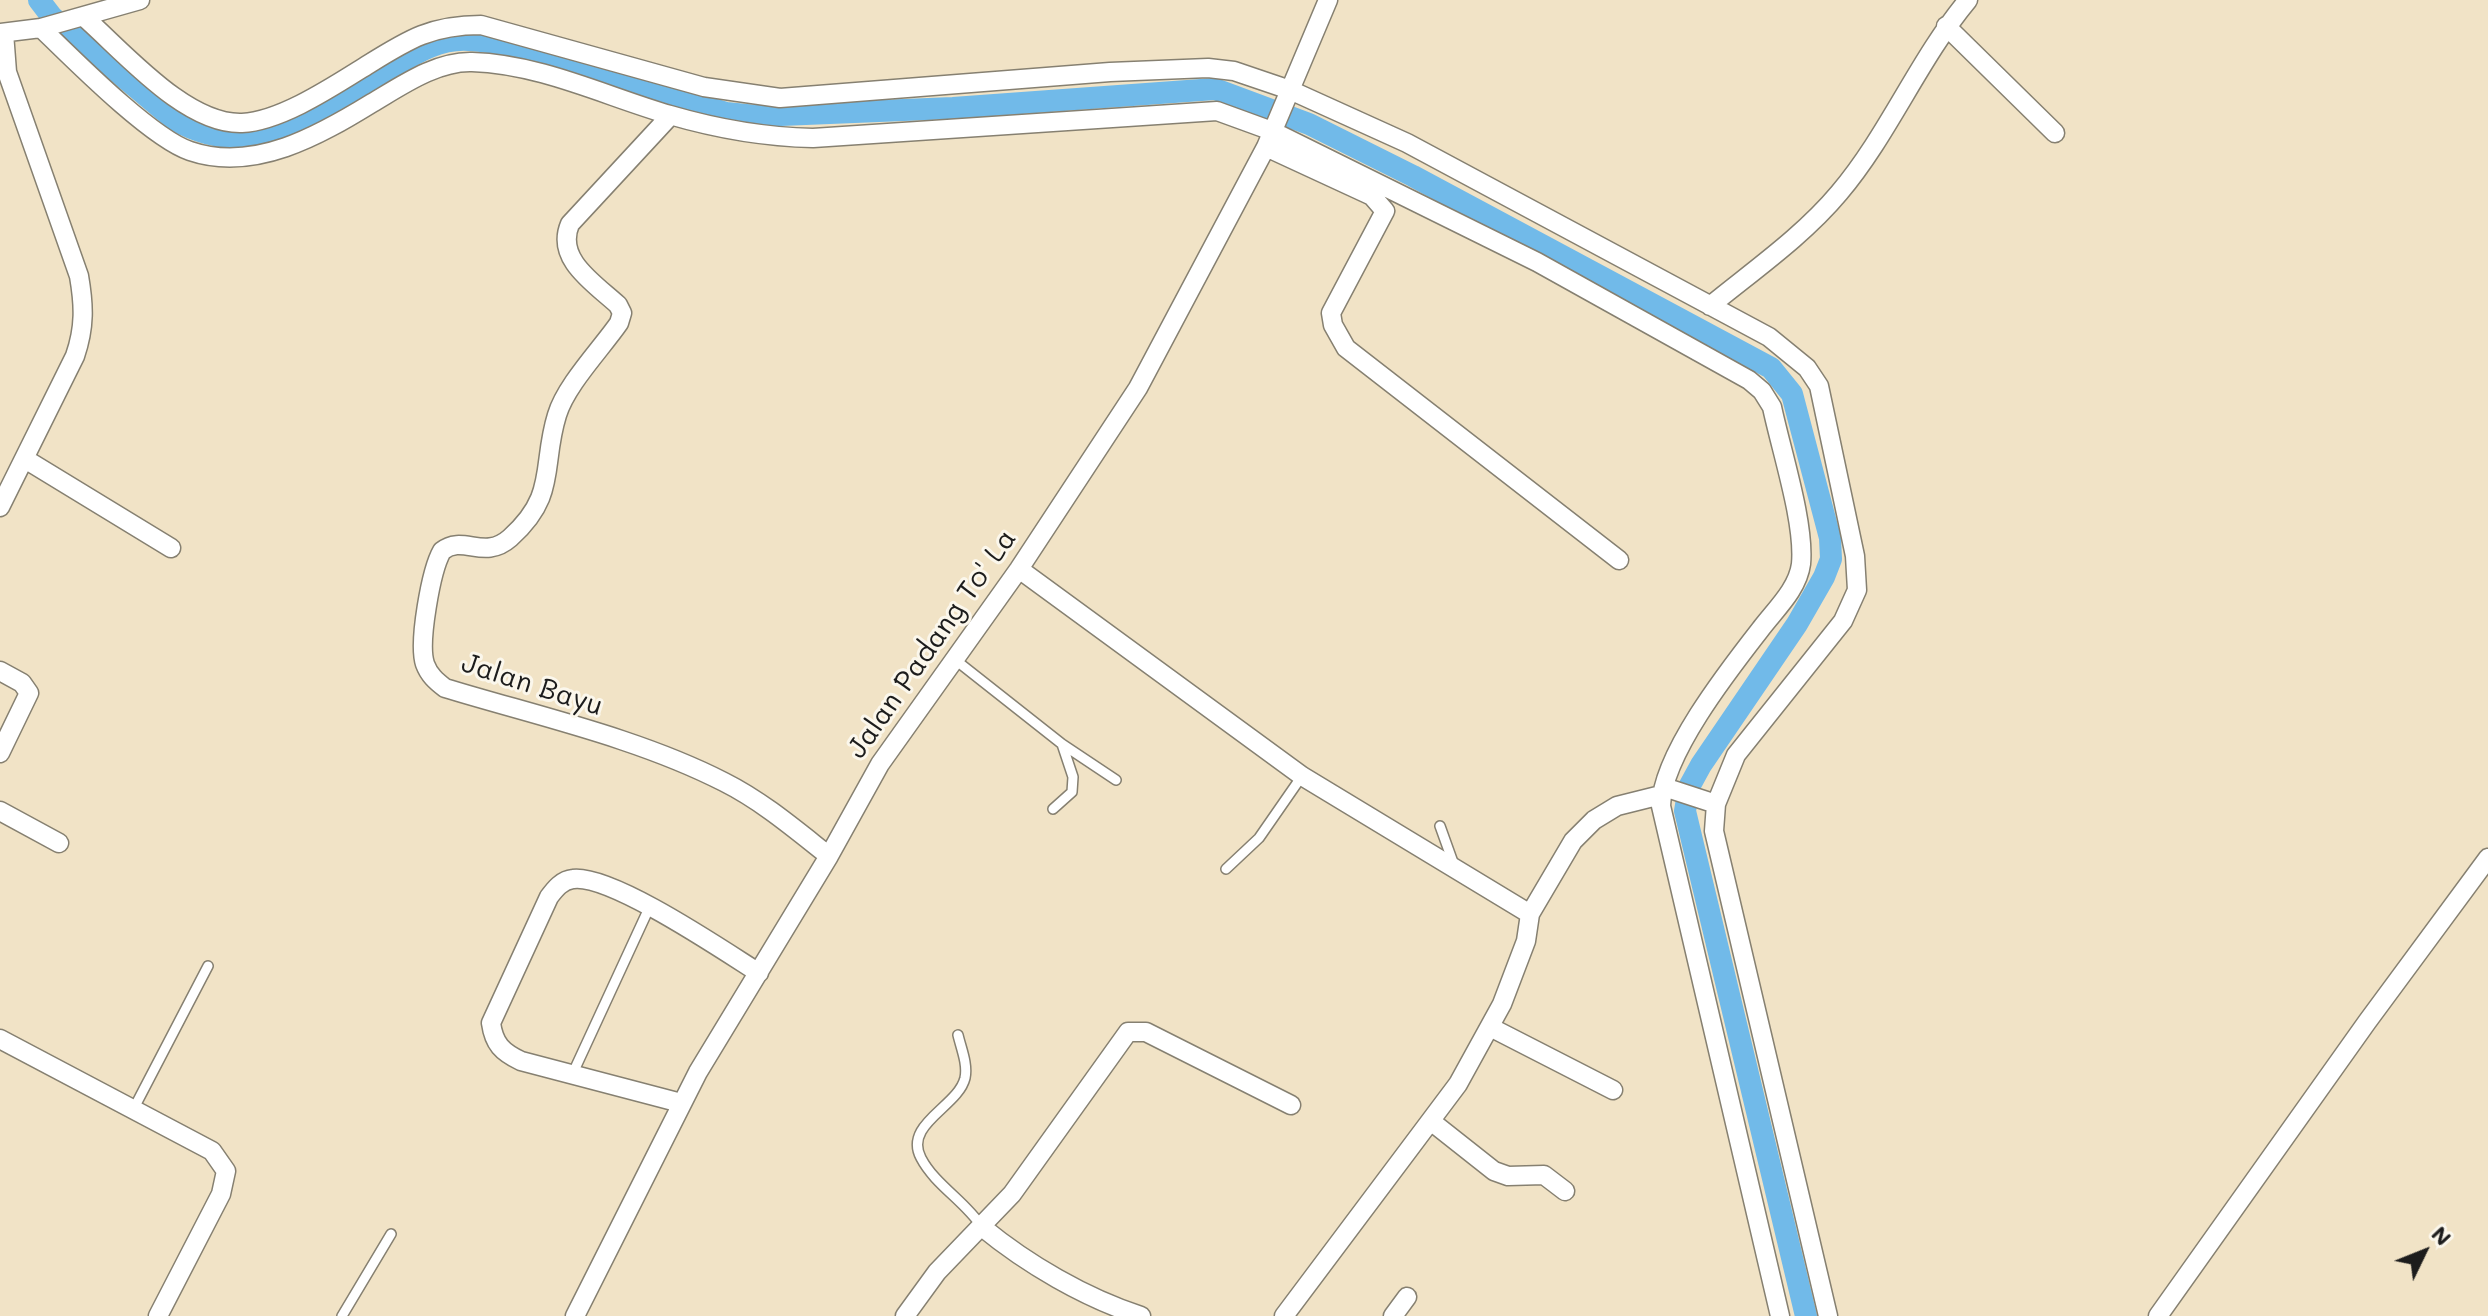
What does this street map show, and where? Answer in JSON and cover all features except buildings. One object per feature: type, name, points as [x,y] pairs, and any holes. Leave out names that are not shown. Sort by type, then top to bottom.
[{"type":"street","points":[[0,507],[75,356],[83,333],[85,309],[79,276],[7,72],[2,33],[47,27],[140,0]]},
{"type":"street","name":"Jalan Padang To' La","points":[[575,1316],[681,1103],[829,856],[880,764],[1019,569],[1138,388],[1271,134],[1328,0]]},
{"type":"street","points":[[1710,306],[1792,239],[1838,195],[1946,26],[1968,0]]},
{"type":"street","points":[[81,17],[170,94],[218,120],[243,123],[267,118],[306,101],[419,34],[454,25],[481,25],[587,57],[745,96],[820,98],[1019,78],[1208,68],[1234,71],[1407,143],[1769,337],[1807,368],[1819,386],[1855,556],[1857,590],[1843,621],[1768,710],[1736,755],[1712,803],[1717,854],[1828,1316]]},
{"type":"street","points":[[1946,26],[2055,133]]},
{"type":"street","points":[[47,27],[115,96],[164,136],[190,151],[231,155],[267,153],[323,133],[411,80],[469,62],[537,72],[670,116],[739,133],[813,138],[1217,111],[1537,262],[1749,380],[1762,391],[1772,407],[1801,541],[1801,567],[1790,591],[1735,663],[1694,724],[1665,791],[1678,893],[1780,1316]]},
{"type":"street","name":"Jalan Bayu","points":[[670,116],[570,224],[564,238],[567,253],[618,305],[622,313],[619,323],[557,414],[547,485],[523,525],[496,548],[482,550],[456,544],[442,551],[422,642],[424,661],[432,678],[445,688],[614,740],[726,783],[766,808],[829,856]]},
{"type":"street","points":[[1271,134],[1372,196],[1385,211],[1331,313],[1333,325],[1346,348],[1619,560]]},
{"type":"street","points":[[25,459],[171,548]]},
{"type":"street","points":[[1019,569],[1302,776],[1530,914]]},
{"type":"street","points":[[0,671],[22,683],[29,693],[0,753]]},
{"type":"street","points":[[1284,1316],[1432,1122],[1490,1027],[1519,961],[1530,914],[1573,841],[1594,820],[1617,806],[1665,791],[1712,803]]},
{"type":"street","points":[[0,811],[59,843]]},
{"type":"street","points":[[2158,1316],[2488,858]]},
{"type":"street","points":[[681,1103],[572,1075],[504,1053],[494,1041],[491,1023],[549,897],[558,885],[571,879],[589,881],[650,906],[759,973]]},
{"type":"street","points":[[1490,1027],[1613,1090]]},
{"type":"street","points":[[905,1316],[937,1272],[1012,1194],[1128,1032],[1146,1032],[1291,1105]]},
{"type":"street","points":[[0,1039],[212,1151],[226,1171],[221,1194],[158,1316]]},
{"type":"street","points":[[1432,1122],[1494,1171],[1508,1176],[1544,1175],[1565,1191]]},
{"type":"street","points":[[982,1227],[1067,1282],[1110,1305],[1141,1316]]},
{"type":"street","points":[[1393,1316],[1407,1297]]},
{"type":"lane","points":[[953,658],[1062,744],[1116,780]]},
{"type":"lane","points":[[1053,809],[1072,792],[1073,777],[1062,744]]},
{"type":"lane","points":[[1226,869],[1259,838],[1302,776]]},
{"type":"lane","points":[[1440,826],[1455,868]]},
{"type":"lane","points":[[572,1075],[650,906]]},
{"type":"lane","points":[[133,1110],[208,966]]},
{"type":"lane","points":[[958,1035],[966,1069],[961,1088],[920,1132],[917,1148],[931,1173],[960,1198],[982,1227]]},
{"type":"lane","points":[[342,1316],[391,1234]]},
{"type":"waterway","points":[[39,0],[52,17],[175,120],[205,133],[233,137],[261,135],[288,127],[340,101],[419,52],[458,40],[512,47],[726,113],[756,116],[953,108],[1215,89],[1309,124],[1413,176],[1771,368],[1792,394],[1830,538],[1831,559],[1797,624],[1701,765],[1689,787],[1685,811],[1806,1316]]}]
